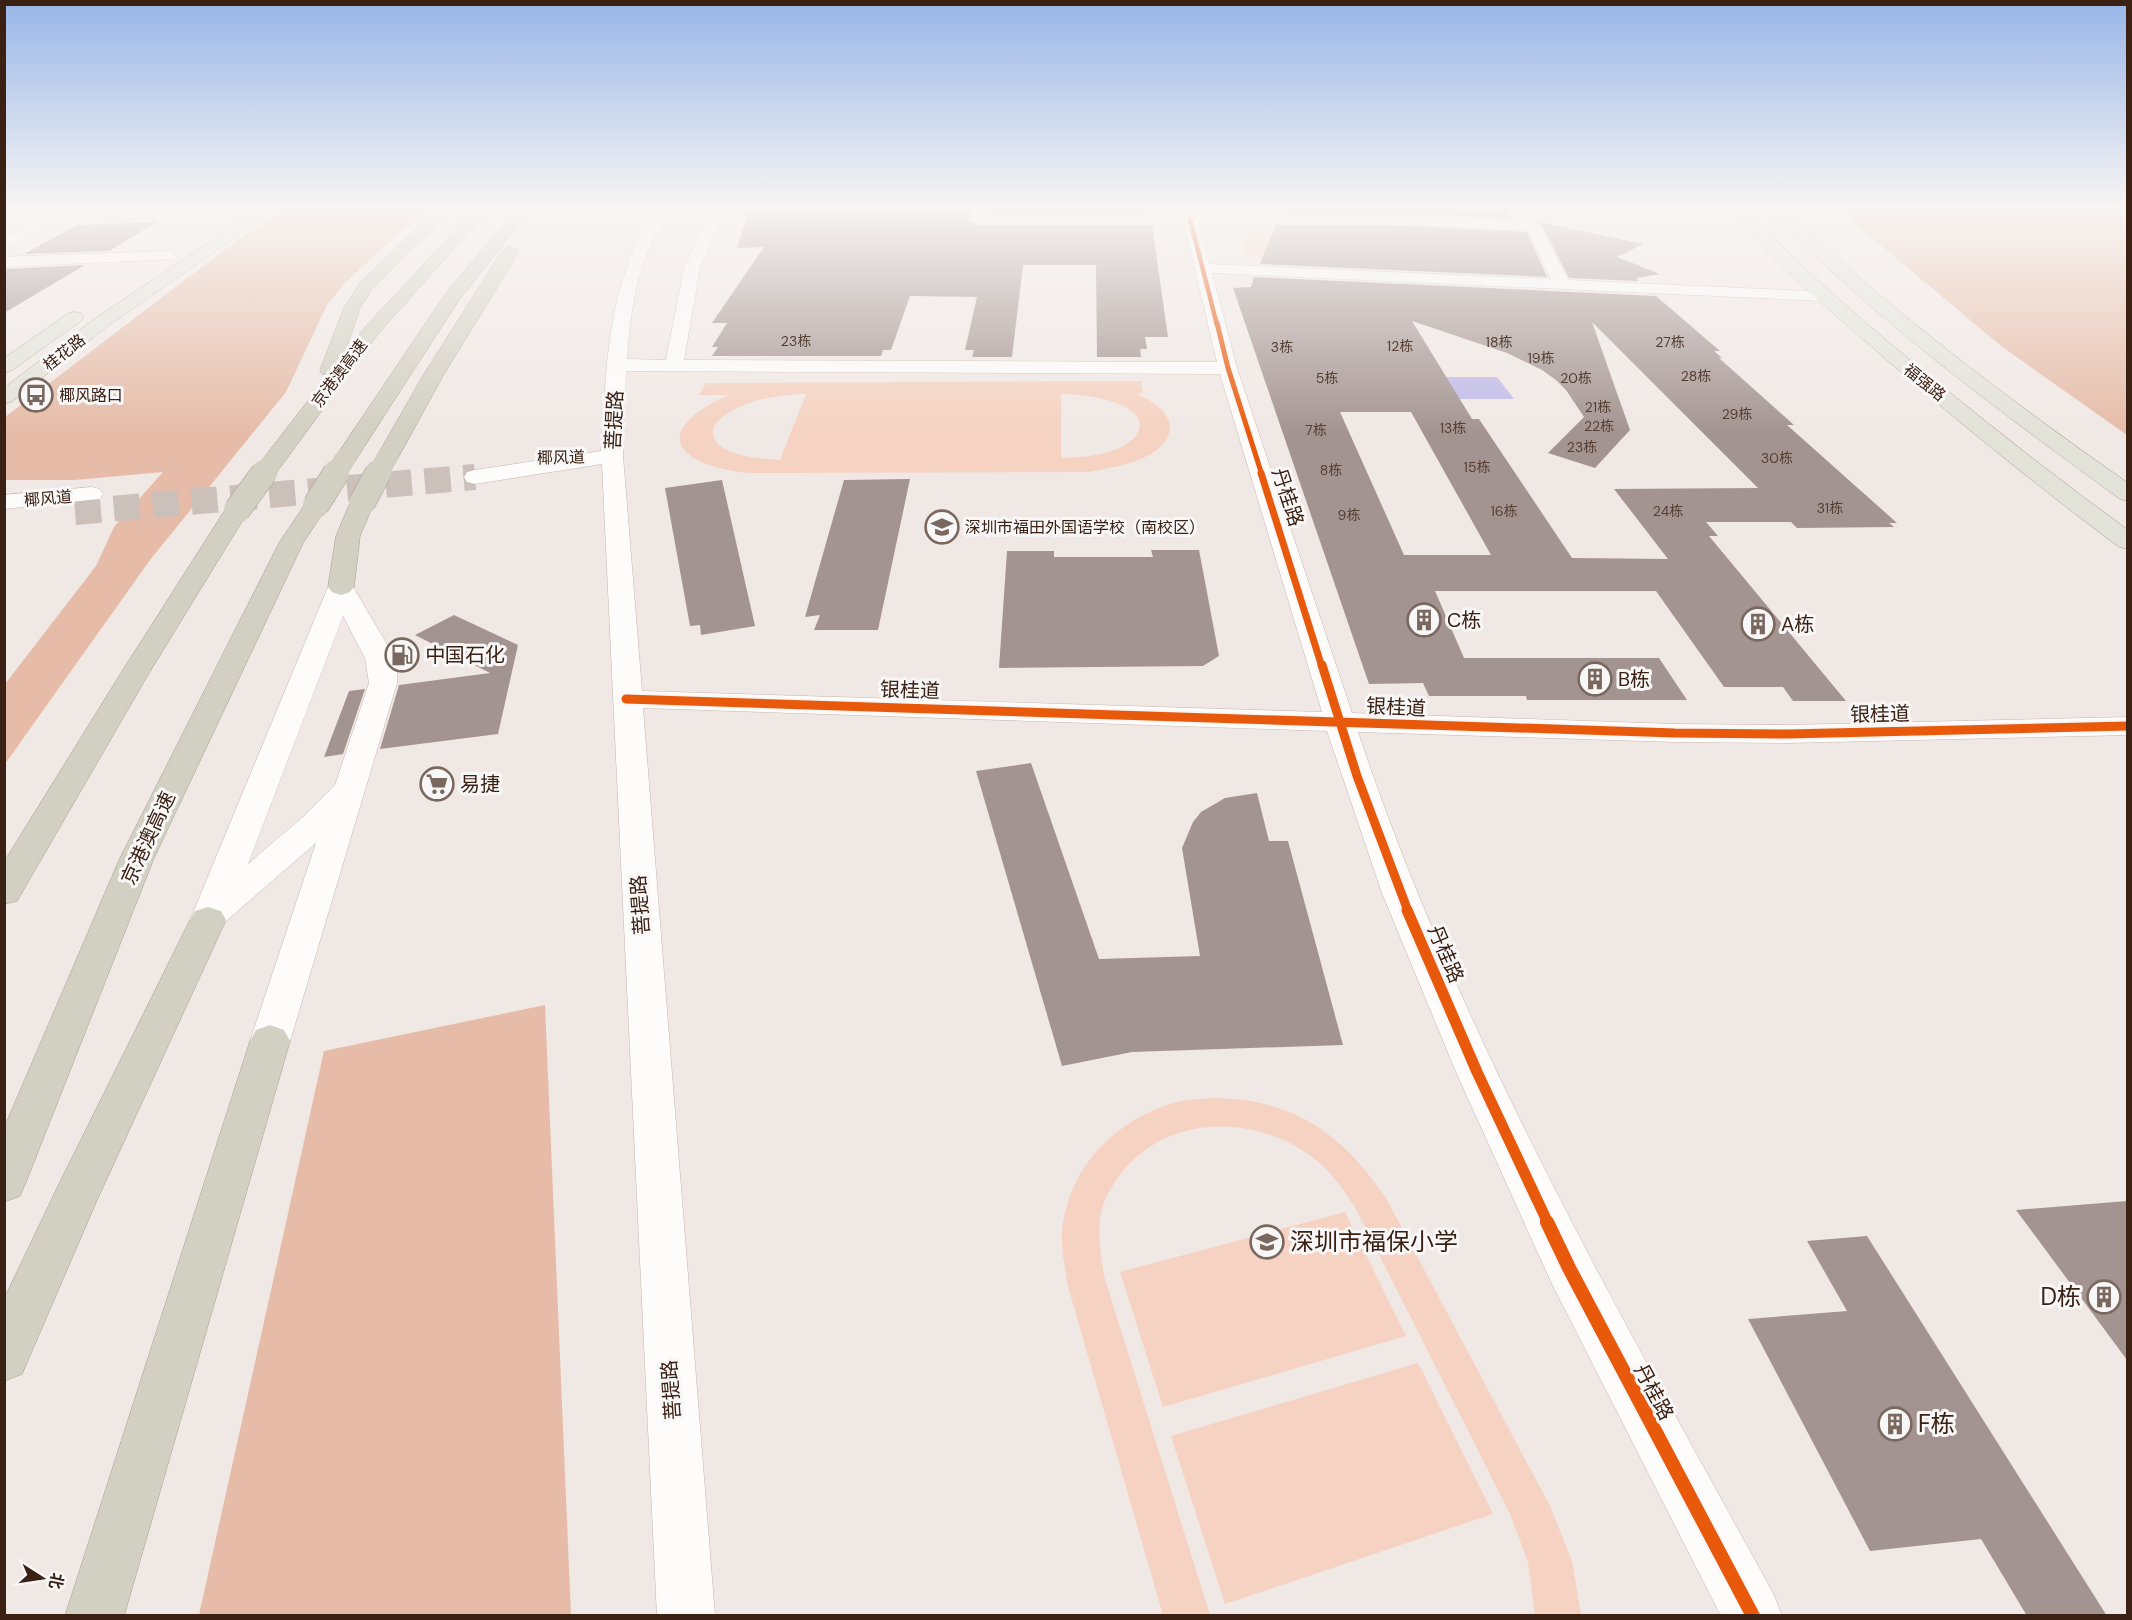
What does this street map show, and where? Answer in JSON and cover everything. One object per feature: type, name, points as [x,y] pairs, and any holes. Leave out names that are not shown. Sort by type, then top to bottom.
[{"type":"highway","points":[[317,402],[352,308],[371,282]]},
{"type":"highway","name":"京港澳高速","points":[[4,892],[135,673],[237,510],[372,330],[416,282]]},
{"type":"highway","name":"京港澳高速","points":[[4,1182],[137,858],[291,543],[452,297],[465,282]]},
{"type":"highway","points":[[341,587],[348,536],[362,503],[434,374],[493,282]]},
{"type":"highway","points":[[4,1356],[75,1198],[208,920]]},
{"type":"highway","points":[[94,1616],[270,1041]]},
{"type":"main road","name":"桂花路","points":[[4,398],[99,324],[162,282]]},
{"type":"main road","name":"福强路","points":[[1809,282],[2037,474],[2127,542]]},
{"type":"main road","name":"福强路","points":[[1853,282],[1886,312],[2045,436],[2127,494]]},
{"type":"main road","name":"桂花路","points":[[4,367],[89,307]]},
{"type":"street","name":"菩提路","points":[[632,282],[616,365],[612,456],[686,1616]]},
{"type":"street","points":[[674,365],[689,282]]},
{"type":"street","name":"丹桂路","points":[[1207,282],[1228,368],[1340,722],[1400,893],[1477,1072],[1569,1268],[1752,1616]]},
{"type":"street","points":[[1508,282],[1823,296]]},
{"type":"street","points":[[616,365],[1228,368]]},
{"type":"street","name":"椰风道","points":[[478,469],[612,456]]},
{"type":"street","name":"椰风道","points":[[4,501],[92,494]]},
{"type":"street","name":"椰风道","points":[[4,518],[75,512]]},
{"type":"street","points":[[270,1041],[383,683],[381,660],[346,602],[341,587]]},
{"type":"street","points":[[208,920],[341,587]]},
{"type":"street","name":"银桂道","points":[[626,699],[1550,731],[1766,734],[2127,726]]},
{"type":"street","points":[[208,920],[245,884],[325,816],[351,785]]},
{"type":"shaded area","points":[[183,282],[347,282],[327,305],[286,392],[150,560],[5,764],[5,684],[96,566],[114,527],[163,472],[75,480],[5,480],[5,417]]},
{"type":"shaded area","points":[[1924,282],[2127,282],[2127,435],[2001,346]]},
{"type":"shaded area","points":[[1400,377],[1497,377],[1514,399],[1413,399]]},
{"type":"shaded area","points":[[1141,381],[1143,393],[1136,394],[1151,401],[1162,410],[1168,419],[1170,429],[1160,447],[1149,455],[1128,464],[1088,472],[748,473],[706,464],[689,455],[681,445],[680,435],[693,416],[717,400],[730,395],[699,395],[706,383]],"holes":[[[806,394],[780,460],[740,455],[729,451],[715,440],[713,429],[717,423],[739,407],[767,398]],[[1061,394],[1096,397],[1124,406],[1134,413],[1139,421],[1138,432],[1133,439],[1115,450],[1092,456],[1061,458]]]},
{"type":"shaded area","points":[[545,1005],[571,1615],[199,1615],[324,1051]]},
{"type":"shaded area","points":[[1215,1098],[1251,1101],[1278,1108],[1315,1125],[1331,1136],[1360,1164],[1386,1198],[1550,1506],[1572,1561],[1581,1615],[1535,1615],[1528,1562],[1510,1514],[1356,1209],[1342,1188],[1319,1162],[1289,1143],[1264,1133],[1239,1128],[1213,1127],[1187,1130],[1163,1139],[1141,1153],[1122,1172],[1107,1196],[1102,1207],[1099,1228],[1104,1276],[1210,1615],[1163,1615],[1067,1283],[1062,1247],[1064,1218],[1081,1173],[1094,1154],[1111,1137],[1151,1111],[1179,1102]]},
{"type":"shaded area","points":[[1345,1212],[1406,1336],[1163,1407],[1120,1272]]},
{"type":"shaded area","points":[[1418,1363],[1493,1514],[1225,1604],[1171,1436]]},
{"type":"building","points":[[4,282],[57,282],[4,313]]},
{"type":"building","points":[[740,282],[1021,282],[1012,357],[972,357],[974,350],[965,350],[977,297],[910,296],[891,350],[883,350],[881,356],[712,356],[718,347],[712,347],[727,323],[712,323]]},
{"type":"building","points":[[1096,282],[1160,282],[1168,337],[1145,337],[1147,349],[1140,349],[1141,357],[1097,357]]},
{"type":"building","points":[[1253,282],[1351,282],[1656,296],[1720,351],[1714,351],[1794,425],[1787,425],[1897,523],[1889,523],[1894,527],[1797,528],[1791,522],[1706,522],[1718,536],[1709,536],[1846,701],[1793,701],[1783,687],[1724,687],[1656,591],[1435,591],[1464,658],[1659,658],[1687,700],[1527,700],[1526,696],[1429,696],[1423,683],[1369,684],[1233,288],[1251,287]],"holes":[[[1412,321],[1507,353],[1542,370],[1556,380],[1566,390],[1584,417],[1548,453],[1595,468],[1630,430],[1592,322],[1758,488],[1614,489],[1668,559],[1572,558],[1479,419],[1472,419]],[[1340,412],[1411,412],[1491,555],[1404,555]]]},
{"type":"building","points":[[910,479],[878,630],[814,630],[820,615],[805,617],[844,480]]},
{"type":"building","points":[[722,480],[755,626],[701,635],[700,625],[690,626],[665,488]]},
{"type":"building","points":[[1151,550],[1199,550],[1219,656],[1203,666],[999,668],[1007,551],[1054,551],[1054,557],[1153,557]]},
{"type":"building","points":[[454,615],[518,645],[498,734],[380,749],[399,685],[490,673],[415,635]]},
{"type":"building","points":[[365,689],[343,754],[324,757],[349,691]]},
{"type":"building","points":[[1031,763],[1099,959],[1200,956],[1182,848],[1193,822],[1201,812],[1225,798],[1257,793],[1269,841],[1288,841],[1343,1045],[1132,1052],[1062,1066],[976,771]]},
{"type":"building","name":"D栋","points":[[2127,1201],[2127,1360],[2016,1210]]},
{"type":"building","name":"F栋","points":[[1867,1236],[2107,1616],[2027,1616],[1981,1539],[1870,1551],[1748,1319],[1847,1311],[1807,1241]]},
{"type":"tunnel","points":[[75,512],[475,477]]},
{"type":"cycle path","points":[[1206,282],[1228,368],[1357,776],[1400,893],[1477,1072],[1569,1268],[1753,1616]]},
{"type":"cycle path","points":[[626,699],[1675,733],[1788,734],[2128,726]]},
{"type":"place","name":"椰风路口","points":[[36,395]]},
{"type":"place","name":"深圳市福田外国语学校（南校区）","points":[[942,527]]},
{"type":"place","name":"C栋","points":[[1424,620]]},
{"type":"place","name":"A栋","points":[[1758,624]]},
{"type":"place","name":"中国石化","points":[[402,655]]},
{"type":"place","name":"B栋","points":[[1595,679]]},
{"type":"place","name":"易捷","points":[[437,784]]},
{"type":"place","name":"深圳市福保小学","points":[[1267,1242]]},
{"type":"place","name":"D栋","points":[[2104,1297]]},
{"type":"place","name":"F栋","points":[[1895,1424]]}]
